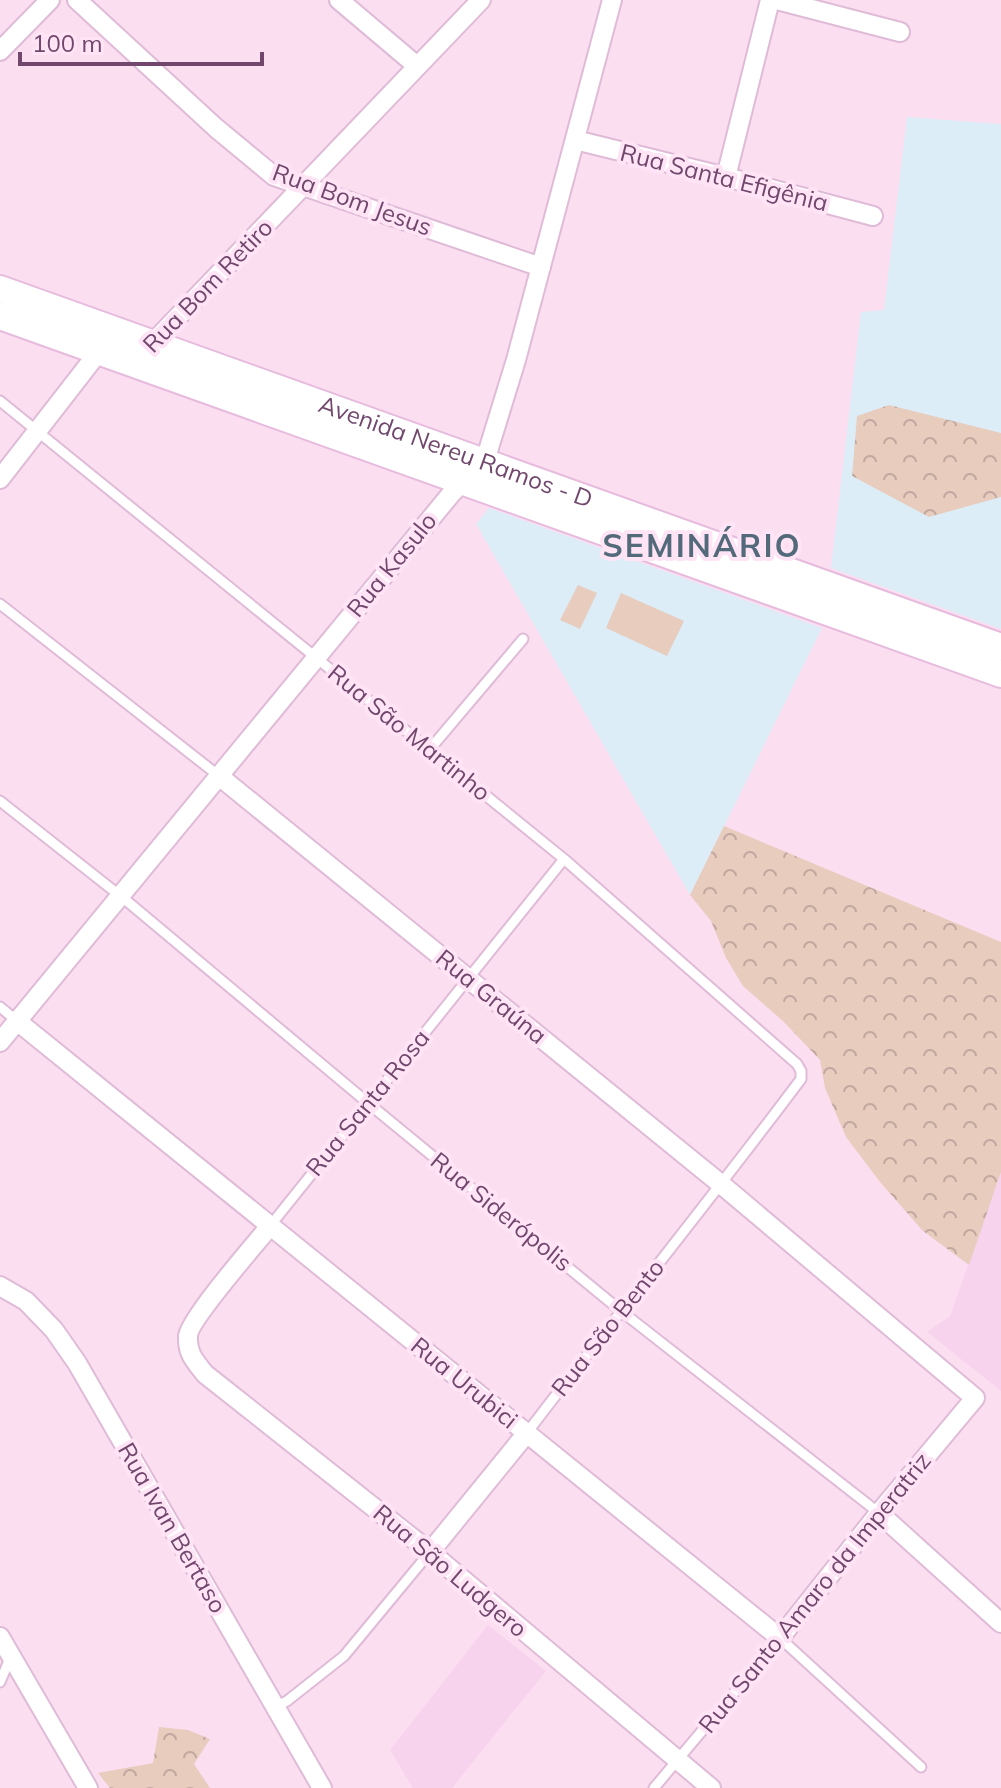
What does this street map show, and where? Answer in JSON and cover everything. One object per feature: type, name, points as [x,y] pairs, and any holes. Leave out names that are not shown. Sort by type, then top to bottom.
[{"type":"street","points":[[0,51],[50,0]]},
{"type":"street","name":"Rua Bom Jesus","points":[[77,0],[227,138],[274,176],[541,267]]},
{"type":"street","points":[[339,0],[417,66]]},
{"type":"street","name":"Rua Bom Retiro","points":[[134,363],[481,0]]},
{"type":"street","name":"Rua Kasulo","points":[[0,1042],[488,451],[612,0]]},
{"type":"street","points":[[726,177],[770,0]]},
{"type":"street","points":[[777,0],[900,32]]},
{"type":"street","name":"Rua Santa Efigênia","points":[[575,140],[873,216]]},
{"type":"street","name":"Avenida Nereu Ramos - D","points":[[0,289],[107,340],[134,363],[462,482],[983,650]]},
{"type":"street","name":"Avenida Nereu Ramos - D","points":[[0,316],[107,340],[152,343],[983,650],[1001,674]]},
{"type":"street","points":[[0,479],[107,340]]},
{"type":"street","name":"Rua Graúna","points":[[219,776],[722,1185],[975,1398]]},
{"type":"street","name":"Rua Urubici","points":[[17,1021],[780,1638]]},
{"type":"street","name":"Rua Santa Rosa","points":[[189,1354],[188,1332],[199,1314],[270,1226]]},
{"type":"street","name":"Rua Ivan Bertaso","points":[[0,1286],[26,1301],[54,1330],[77,1363],[322,1788]]},
{"type":"street","name":"Rua São Ludgero","points":[[189,1354],[205,1374],[430,1552],[711,1788]]},
{"type":"street","name":"Rua Santo Amaro da Imperatriz","points":[[780,1638],[975,1398]]},
{"type":"street","name":"Rua São Bento","points":[[430,1552],[526,1434]]},
{"type":"street","name":"Rua Siderópolis","points":[[879,1513],[1001,1623]]},
{"type":"street","points":[[0,1637],[88,1788]]},
{"type":"lane","name":"Rua São Martinho","points":[[0,401],[564,859],[797,1064],[801,1079]]},
{"type":"lane","name":"Rua Graúna","points":[[0,604],[219,776]]},
{"type":"lane","points":[[430,749],[523,639]]},
{"type":"lane","name":"Rua Siderópolis","points":[[0,801],[120,896],[621,1311],[879,1513]]},
{"type":"lane","name":"Rua Santa Rosa","points":[[270,1226],[564,859]]},
{"type":"lane","name":"Rua Urubici","points":[[0,1007],[17,1021]]},
{"type":"lane","name":"Rua São Bento","points":[[526,1434],[722,1185],[801,1079]]},
{"type":"lane","name":"Rua São Bento","points":[[275,1707],[344,1656],[430,1552]]},
{"type":"lane","name":"Rua Urubici","points":[[780,1638],[921,1767]]},
{"type":"lane","name":"Rua Santo Amaro da Imperatriz","points":[[654,1788],[780,1638]]},
{"type":"lane","points":[[0,1682],[11,1656]]},
{"type":"shaded area","points":[[907,117],[1001,124],[1001,629],[831,568],[861,312],[884,310]]},
{"type":"shaded area","points":[[489,508],[822,628],[690,895],[476,524]]},
{"type":"shaded area","points":[[1001,1172],[1001,1391],[927,1332],[950,1316]]},
{"type":"shaded area","points":[[488,1625],[546,1671],[452,1788],[413,1788],[390,1750]]},
{"type":"green space","points":[[889,405],[1001,433],[1001,497],[929,517],[852,476],[857,416]]},
{"type":"green space","points":[[578,585],[597,593],[580,629],[560,620]]},
{"type":"green space","points":[[621,593],[684,621],[667,656],[606,628]]},
{"type":"green space","points":[[724,826],[1001,942],[1001,1172],[969,1265],[923,1231],[846,1137],[825,1088],[820,1060],[784,1022],[743,986],[726,958],[711,921],[690,895]]},
{"type":"green space","points":[[159,1727],[188,1730],[210,1739],[194,1764],[210,1788],[110,1788],[98,1773],[153,1763]]},
{"type":"district","name":"SEMINÁRIO","points":[[702,546]]}]
